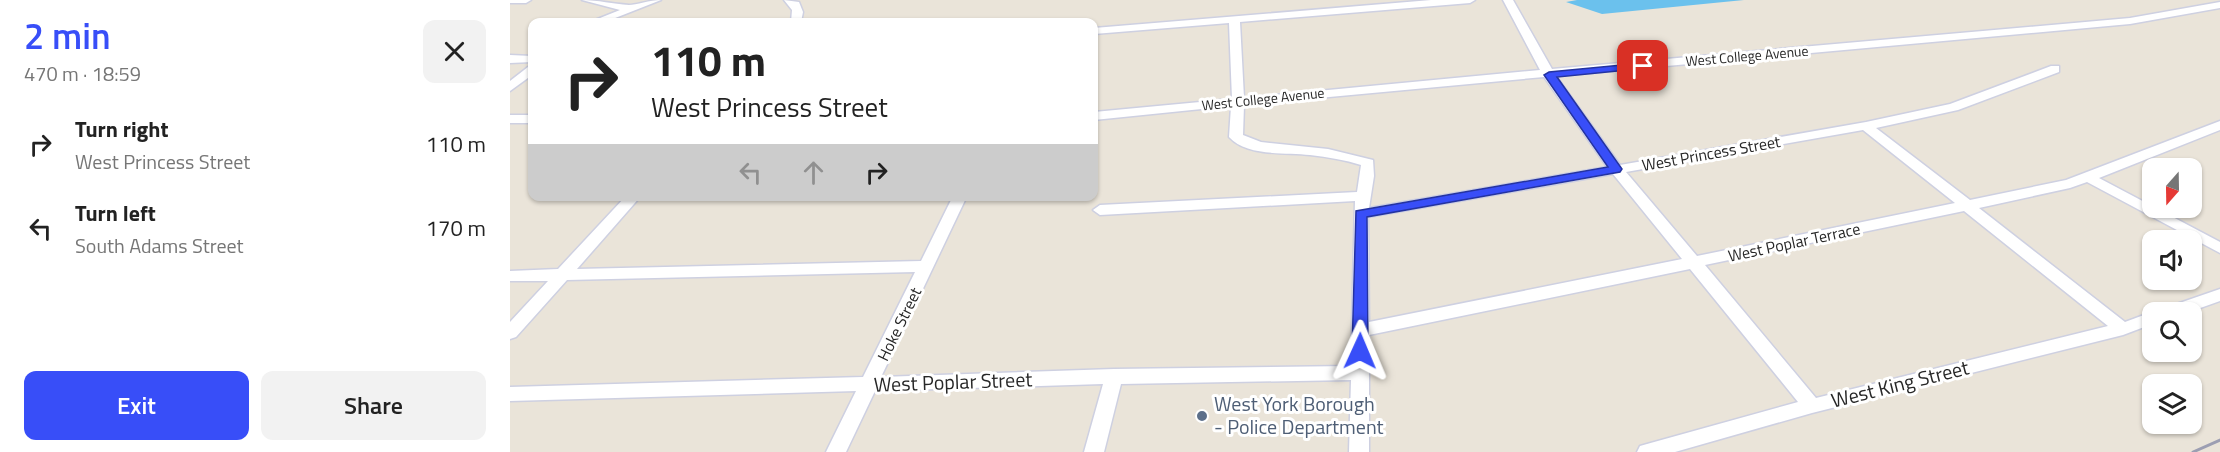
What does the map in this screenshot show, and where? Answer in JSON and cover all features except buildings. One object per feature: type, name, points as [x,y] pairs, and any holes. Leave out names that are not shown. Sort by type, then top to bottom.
[{"type":"street","points":[[510,0],[526,0]]},
{"type":"street","points":[[587,0],[628,8]]},
{"type":"street","points":[[605,18],[628,8],[656,0]]},
{"type":"street","points":[[791,0],[799,14],[798,18]]},
{"type":"street","points":[[1098,31],[1470,0]]},
{"type":"street","points":[[1508,0],[1549,75],[1616,169],[1812,406]]},
{"type":"street","name":"West College Avenue","points":[[1098,116],[2130,21],[2220,5]]},
{"type":"street","points":[[1233,20],[1238,102],[1236,137],[1251,146],[1305,150],[1346,156],[1368,163],[1369,180],[1362,196],[1360,214],[1359,452]]},
{"type":"street","points":[[510,59],[528,59]]},
{"type":"street","name":"West Princess Street","points":[[1360,214],[1866,126],[1954,107],[2055,69]]},
{"type":"street","points":[[510,87],[528,73]]},
{"type":"street","points":[[510,119],[528,119]]},
{"type":"street","name":"West Poplar Terrace","points":[[1361,329],[1384,327],[1969,206],[2089,178],[2220,125]]},
{"type":"street","points":[[1866,126],[2123,329]]},
{"type":"street","points":[[2089,178],[2220,248]]},
{"type":"street","points":[[1100,210],[1362,196]]},
{"type":"street","points":[[510,333],[630,201]]},
{"type":"street","name":"Hoke Street","points":[[836,452],[958,201]]},
{"type":"street","points":[[510,276],[928,266]]},
{"type":"street","points":[[2199,302],[2220,295]]},
{"type":"street","name":"West King Street","points":[[1647,452],[1812,406],[2123,329],[2142,322]]},
{"type":"street","name":"West Poplar Street","points":[[510,394],[1114,376],[1359,373]]},
{"type":"street","points":[[1094,452],[1114,376]]},
{"type":"water","points":[[1577,0],[1744,0],[1602,14],[1566,2]]},
{"type":"railway","points":[[2193,452],[2220,440]]},
{"type":"place","name":"West York Borough - Police Department","points":[[1202,416]]},
{"type":"route","points":[[1360,351],[1362,261],[1360,214],[1616,169],[1549,75],[1643,66]]}]
